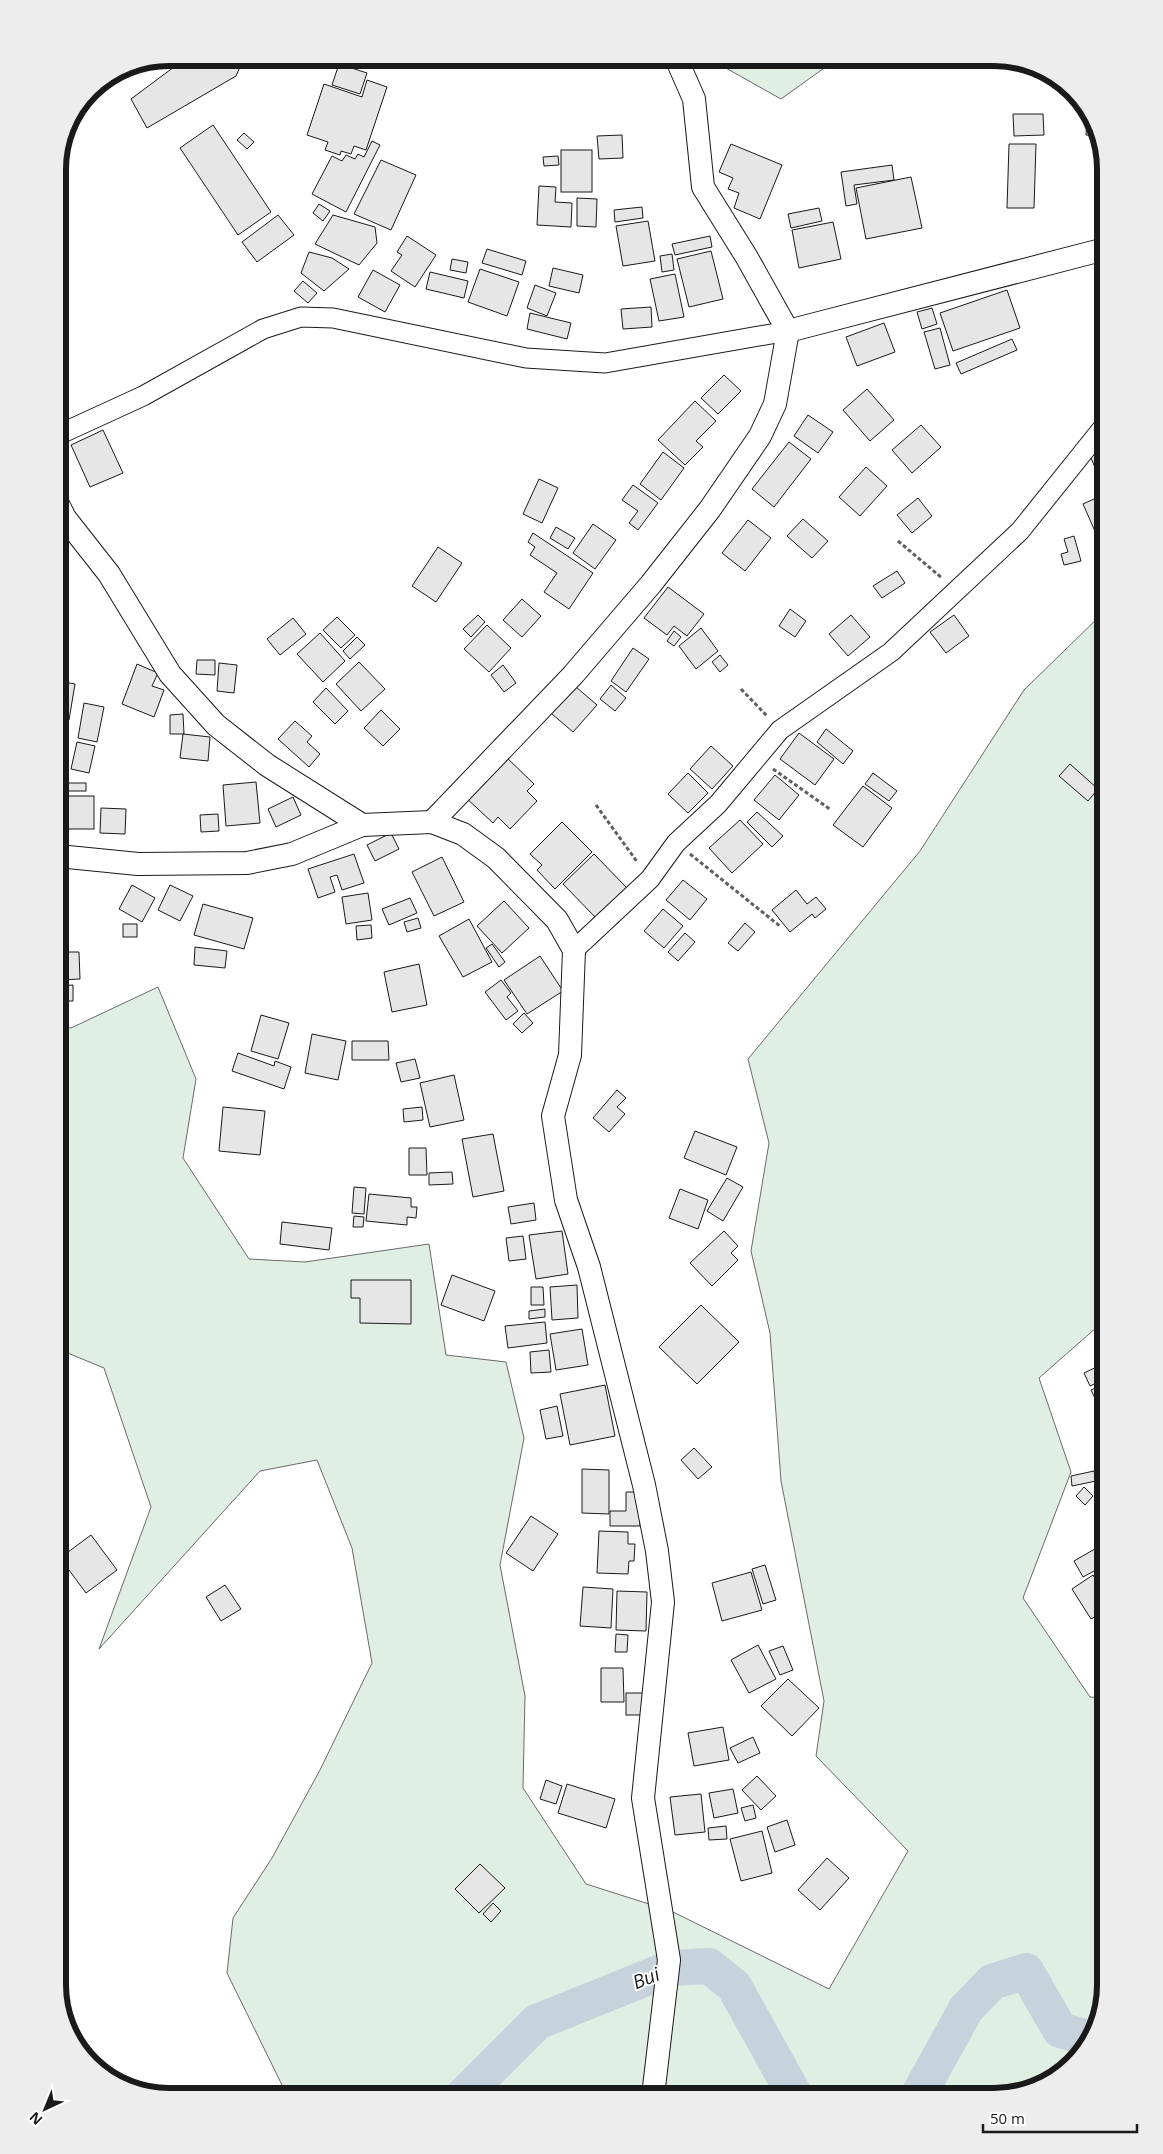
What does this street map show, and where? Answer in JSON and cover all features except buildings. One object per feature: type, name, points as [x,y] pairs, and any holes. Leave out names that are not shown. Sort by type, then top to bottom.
[{"type":"street","points":[[432,822],[573,675],[651,584],[710,509],[760,436],[775,404],[788,331],[746,256],[703,187],[694,100],[679,66]]},
{"type":"street","points":[[66,431],[143,396],[263,328],[301,317],[333,318],[526,358],[605,363],[788,331],[1097,250]]},
{"type":"street","points":[[574,950],[650,879],[676,843],[718,804],[780,730],[891,652],[1020,531],[1097,436]]},
{"type":"street","points":[[66,519],[109,574],[170,674],[216,725],[267,765],[362,825]]},
{"type":"street","points":[[66,857],[138,864],[247,864],[292,854],[362,825],[432,822],[463,834],[496,858],[557,920],[574,950],[570,1056],[553,1116],[566,1200],[594,1286],[626,1409],[658,1551],[663,1602],[643,1798],[669,1960],[654,2088]]},
{"type":"path","points":[[898,541],[958,591]]},
{"type":"path","points":[[741,689],[780,730]]},
{"type":"path","points":[[758,758],[831,810]]},
{"type":"path","points":[[596,804],[650,879]]},
{"type":"path","points":[[676,843],[781,927]]},
{"type":"green space","points":[[722,66],[827,66],[781,99]]},
{"type":"green space","points":[[1097,619],[1097,1327],[1039,1378],[1071,1472],[1023,1598],[1090,1697],[1097,1697],[1097,1985],[1093,2011],[1083,2036],[1067,2058],[1045,2074],[1014,2086],[994,2088],[286,2088],[282,2085],[227,1973],[233,1918],[272,1858],[320,1770],[372,1663],[352,1548],[317,1460],[260,1471],[99,1649],[151,1507],[104,1368],[66,1352],[66,1027],[71,1028],[158,987],[196,1079],[183,1158],[249,1259],[305,1262],[429,1244],[446,1355],[506,1362],[524,1438],[500,1565],[525,1696],[523,1788],[586,1884],[671,1911],[829,1989],[908,1851],[816,1756],[824,1701],[781,1481],[770,1333],[751,1251],[769,1143],[748,1059],[920,851],[1024,690]]},
{"type":"waterway","name":"Bui","points":[[471,2088],[537,2022],[671,1968],[709,1966],[734,1986],[791,2088]]},
{"type":"waterway","name":"Bui","points":[[922,2088],[966,2009],[992,1982],[1026,1971],[1060,2030],[1083,2036]]}]
